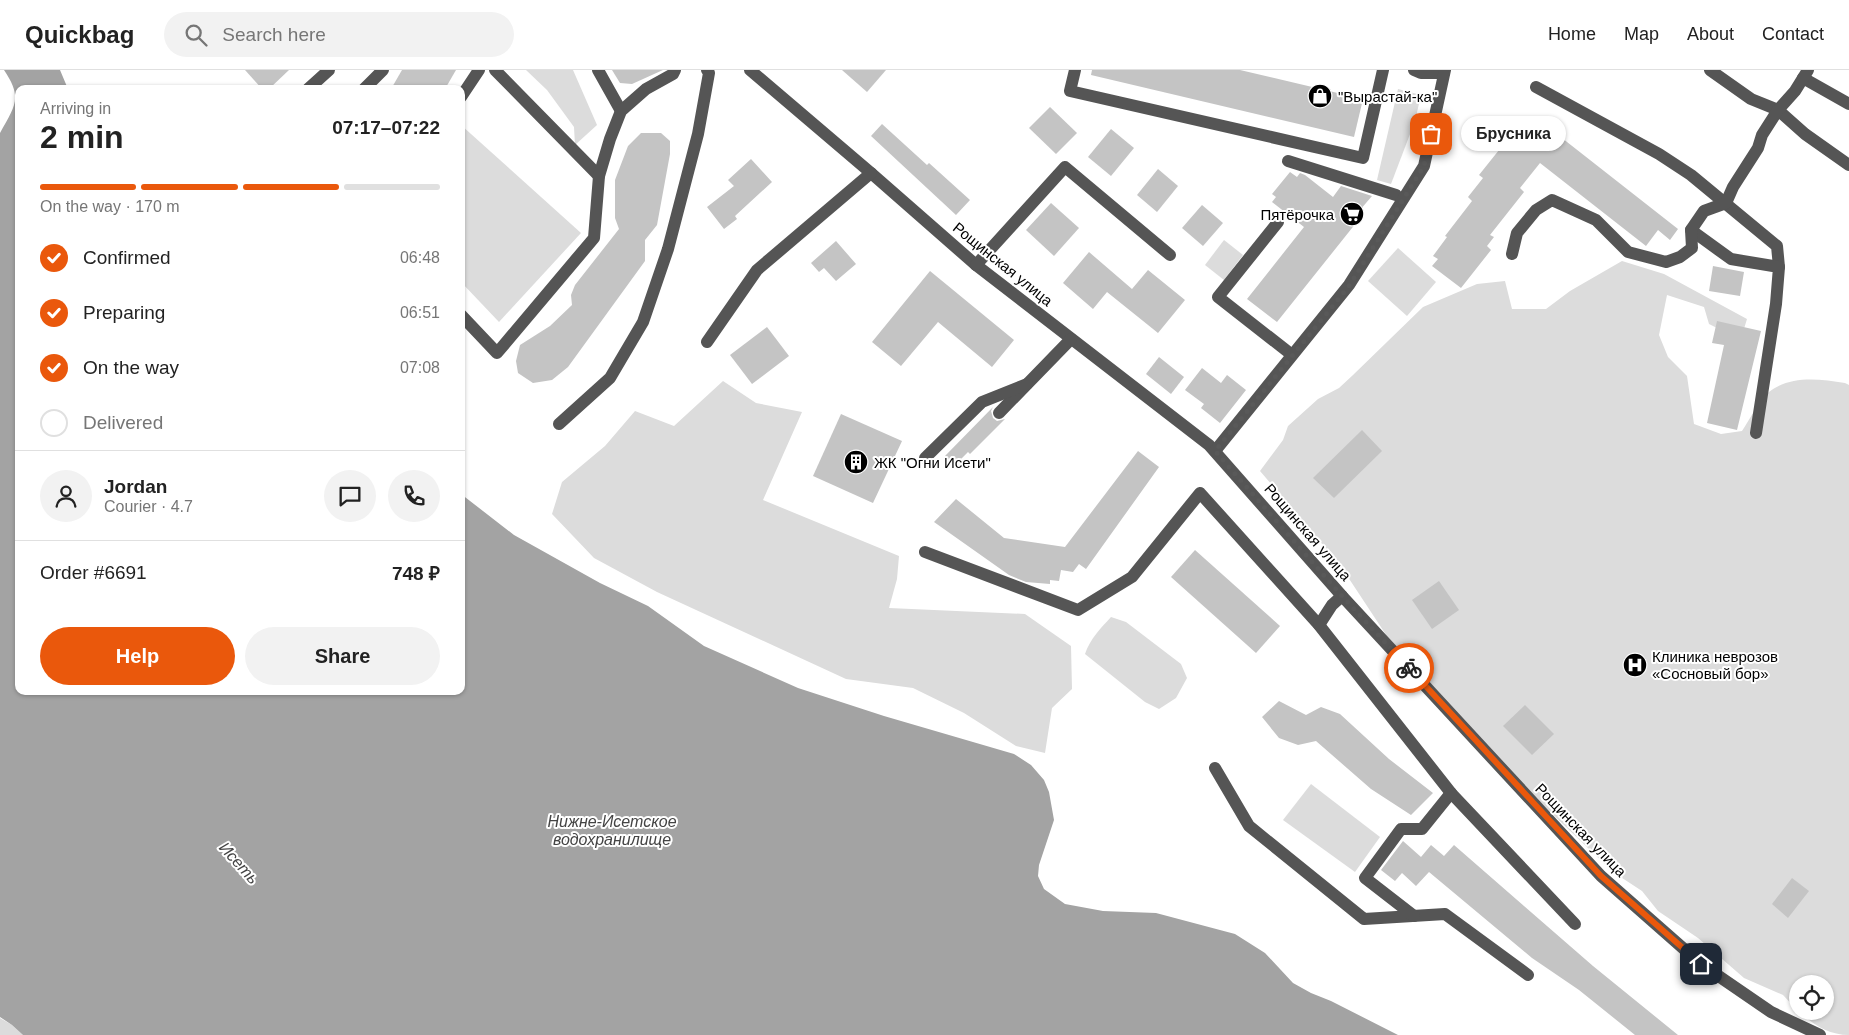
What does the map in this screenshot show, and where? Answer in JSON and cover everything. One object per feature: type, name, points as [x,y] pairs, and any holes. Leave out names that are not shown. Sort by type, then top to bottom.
[{"type":"street","points":[[312,85],[329,70]]},
{"type":"street","points":[[368,85],[383,70]]},
{"type":"street","points":[[465,91],[479,70]]},
{"type":"street","points":[[495,70],[599,176]]},
{"type":"street","points":[[598,70],[621,111]]},
{"type":"street","points":[[465,320],[498,353],[594,238],[599,176],[621,111],[646,89],[673,74],[675,70]]},
{"type":"street","points":[[559,424],[610,378],[643,322],[668,249],[698,134],[709,72],[707,70]]},
{"type":"street","name":"Рощинская улица","points":[[750,70],[976,265],[1215,451],[1342,596],[1601,876],[1701,964],[1772,1012],[1820,1035]]},
{"type":"street","points":[[1075,70],[1070,91],[1363,158],[1383,70]]},
{"type":"street","points":[[1215,451],[1349,286],[1424,166],[1445,72],[1421,72],[1414,70]]},
{"type":"street","points":[[1710,70],[1751,99],[1778,110],[1805,134],[1849,165]]},
{"type":"street","points":[[1512,254],[1517,233],[1536,210],[1552,200],[1596,220],[1628,252],[1666,262],[1680,257],[1692,248],[1691,230],[1704,211],[1726,203],[1758,148],[1762,135],[1778,110],[1795,91],[1806,74],[1849,104]]},
{"type":"street","points":[[1536,87],[1659,154],[1691,175],[1777,246],[1779,267],[1776,304],[1756,433]]},
{"type":"street","points":[[1288,161],[1396,195]]},
{"type":"street","points":[[976,265],[1065,167],[1170,255]]},
{"type":"street","points":[[707,342],[757,270],[871,173]]},
{"type":"street","points":[[1278,222],[1218,297],[1287,351]]},
{"type":"street","points":[[1691,230],[1731,259],[1779,267]]},
{"type":"street","points":[[999,413],[1070,339]]},
{"type":"street","points":[[925,458],[982,402],[1027,384]]},
{"type":"street","points":[[925,552],[1078,610],[1132,577],[1200,494],[1319,625],[1451,793],[1575,924]]},
{"type":"street","points":[[1319,625],[1332,605],[1342,596]]},
{"type":"street","points":[[1215,768],[1250,826],[1364,919],[1445,914],[1528,975]]},
{"type":"street","points":[[1414,916],[1365,878],[1401,829],[1422,829],[1451,793]]},
{"type":"shaded area","points":[[526,70],[573,70],[597,125],[575,145],[574,127],[547,90]]},
{"type":"shaded area","points":[[1398,89],[1421,95],[1415,121],[1391,184],[1377,180]]},
{"type":"shaded area","points":[[465,129],[581,233],[499,322],[465,286]]},
{"type":"shaded area","points":[[1224,240],[1243,255],[1224,280],[1205,265]]},
{"type":"shaded area","points":[[1398,248],[1436,282],[1407,316],[1368,281]]},
{"type":"shaded area","name":"Клиника неврозов «Сосновый бор»","points":[[1622,261],[1664,274],[1747,319],[1743,332],[1725,332],[1709,324],[1704,307],[1667,295],[1659,335],[1668,357],[1687,376],[1694,424],[1721,434],[1742,431],[1769,392],[1786,383],[1815,380],[1849,385],[1849,1035],[1828,1031],[1809,1020],[1834,1020],[1834,975],[1789,975],[1789,1001],[1783,995],[1744,978],[1698,938],[1658,911],[1642,891],[1613,872],[1515,778],[1402,659],[1340,565],[1260,471],[1283,440],[1288,426],[1318,399],[1339,388],[1423,307],[1477,284],[1505,281],[1512,309],[1546,309],[1570,291]]},
{"type":"shaded area","points":[[723,381],[756,403],[802,412],[763,500],[899,556],[897,579],[889,608],[1025,614],[1071,646],[1072,689],[1052,708],[1045,753],[1016,746],[964,713],[913,688],[846,679],[657,592],[594,558],[552,514],[562,482],[605,446],[635,411],[674,426]]},
{"type":"shaded area","points":[[1111,617],[1126,622],[1181,664],[1187,678],[1176,698],[1159,709],[1145,702],[1085,654],[1093,639]]},
{"type":"shaded area","points":[[1311,784],[1380,837],[1355,872],[1283,820]]},
{"type":"shaded area","points":[[0,1018],[12,1025],[23,1035],[0,1035]]},
{"type":"water","name":"Нижне-Исетское водохранилище","points":[[4,70],[60,70],[66,85],[15,85],[15,95]]},
{"type":"water","name":"Нижне-Исетское водохранилище","points":[[15,102],[15,695],[465,695],[465,497],[514,535],[600,583],[648,606],[704,646],[798,688],[884,716],[1014,754],[1031,765],[1044,780],[1049,792],[1054,820],[1039,865],[1038,876],[1044,889],[1065,904],[1103,911],[1156,913],[1235,934],[1265,953],[1293,983],[1398,1035],[23,1035],[0,1017],[0,133]]},
{"type":"building","points":[[245,70],[289,70],[273,85],[258,85]]},
{"type":"building","points":[[402,70],[456,70],[447,85],[393,85]]},
{"type":"building","points":[[612,70],[663,70],[632,84],[620,83]]},
{"type":"building","points":[[842,70],[886,70],[867,92]]},
{"type":"building","points":[[1092,70],[1240,70],[1363,99],[1354,137],[1091,75]]},
{"type":"building","points":[[1050,107],[1077,133],[1056,154],[1029,128]]},
{"type":"building","points":[[882,124],[927,165],[929,163],[970,200],[956,215],[871,136]]},
{"type":"building","points":[[1111,129],[1134,148],[1111,176],[1088,157]]},
{"type":"building","points":[[1553,131],[1678,229],[1670,240],[1658,230],[1646,246],[1540,163],[1520,188],[1524,192],[1490,235],[1494,237],[1487,246],[1491,250],[1461,288],[1432,266],[1438,259],[1433,256],[1447,237],[1445,236],[1472,201],[1468,197],[1483,178],[1479,175],[1511,135]]},
{"type":"building","points":[[641,133],[661,133],[670,141],[670,154],[657,225],[645,240],[645,261],[568,367],[552,380],[533,383],[518,373],[516,361],[520,345],[550,326],[572,305],[571,295],[575,285],[619,229],[615,218],[615,180],[628,146]]},
{"type":"building","points":[[751,159],[772,182],[735,216],[737,219],[724,229],[707,207],[734,186],[728,180]]},
{"type":"building","points":[[1158,169],[1178,186],[1157,212],[1137,195]]},
{"type":"building","points":[[1290,172],[1297,177],[1300,173],[1305,175],[1333,197],[1341,186],[1372,196],[1360,210],[1364,213],[1277,322],[1247,299],[1304,227],[1272,202],[1276,197],[1272,194]]},
{"type":"building","points":[[1051,203],[1079,228],[1054,256],[1026,230]]},
{"type":"building","points":[[1202,205],[1223,223],[1203,246],[1182,228]]},
{"type":"building","points":[[836,241],[856,264],[836,281],[824,268],[819,272],[811,263]]},
{"type":"building","points":[[1089,252],[1132,289],[1148,270],[1185,300],[1158,333],[1107,292],[1093,309],[1063,283]]},
{"type":"building","points":[[1713,266],[1744,272],[1740,296],[1709,291]]},
{"type":"building","points":[[930,271],[1014,340],[992,367],[938,322],[901,366],[872,342]]},
{"type":"building","points":[[1717,321],[1761,331],[1737,430],[1707,423],[1724,345],[1712,343]]},
{"type":"building","points":[[767,327],[789,356],[752,384],[730,355]]},
{"type":"building","points":[[1159,357],[1184,377],[1171,394],[1146,374]]},
{"type":"building","points":[[1202,368],[1221,383],[1227,375],[1246,390],[1220,423],[1201,408],[1204,404],[1185,390]]},
{"type":"building","points":[[993,407],[991,411],[993,418],[997,421],[1005,419],[970,454],[968,452],[954,466],[945,456]]},
{"type":"building","name":"ЖК \"Огни Исети\"","points":[[841,414],[902,441],[873,503],[813,476]]},
{"type":"building","points":[[1362,430],[1382,451],[1334,498],[1313,478]]},
{"type":"building","points":[[1138,451],[1159,467],[1086,569],[1079,564],[1073,572],[1061,570],[1059,581],[1050,580],[1050,584],[1026,582],[1009,575],[934,522],[956,499],[1004,538],[1065,547]]},
{"type":"building","points":[[1195,550],[1280,626],[1256,653],[1171,577]]},
{"type":"building","points":[[1439,581],[1459,610],[1432,629],[1412,600]]},
{"type":"building","points":[[1279,701],[1306,715],[1321,707],[1340,714],[1389,759],[1433,793],[1411,815],[1371,789],[1316,741],[1298,745],[1279,738],[1262,717]]},
{"type":"building","points":[[1525,705],[1554,734],[1532,755],[1503,726]]},
{"type":"building","points":[[1403,841],[1421,857],[1431,845],[1444,856],[1454,845],[1593,966],[1678,1035],[1635,1035],[1579,990],[1532,958],[1429,872],[1416,886],[1402,873],[1395,881],[1381,870]]},
{"type":"building","points":[[1792,878],[1809,891],[1788,918],[1772,904]]},
{"type":"way so far","points":[[1409,668],[1342,596],[1215,451],[1349,286],[1424,166],[1431,134]]},
{"type":"place","name":"\"Вырастай-ка\"","points":[[1320,96]]},
{"type":"place","name":"Брусника","points":[[1431,134]]},
{"type":"place","name":"Пятёрочка","points":[[1352,214]]},
{"type":"place","name":"ЖК \"Огни Исети\"","points":[[856,462]]},
{"type":"place","name":"Клиника неврозов «Сосновый бор»","points":[[1635,665]]},
{"type":"route","points":[[1409,668],[1601,876],[1701,964]]},
{"type":"water label","name":"Исеть","points":[[239,863]]}]
